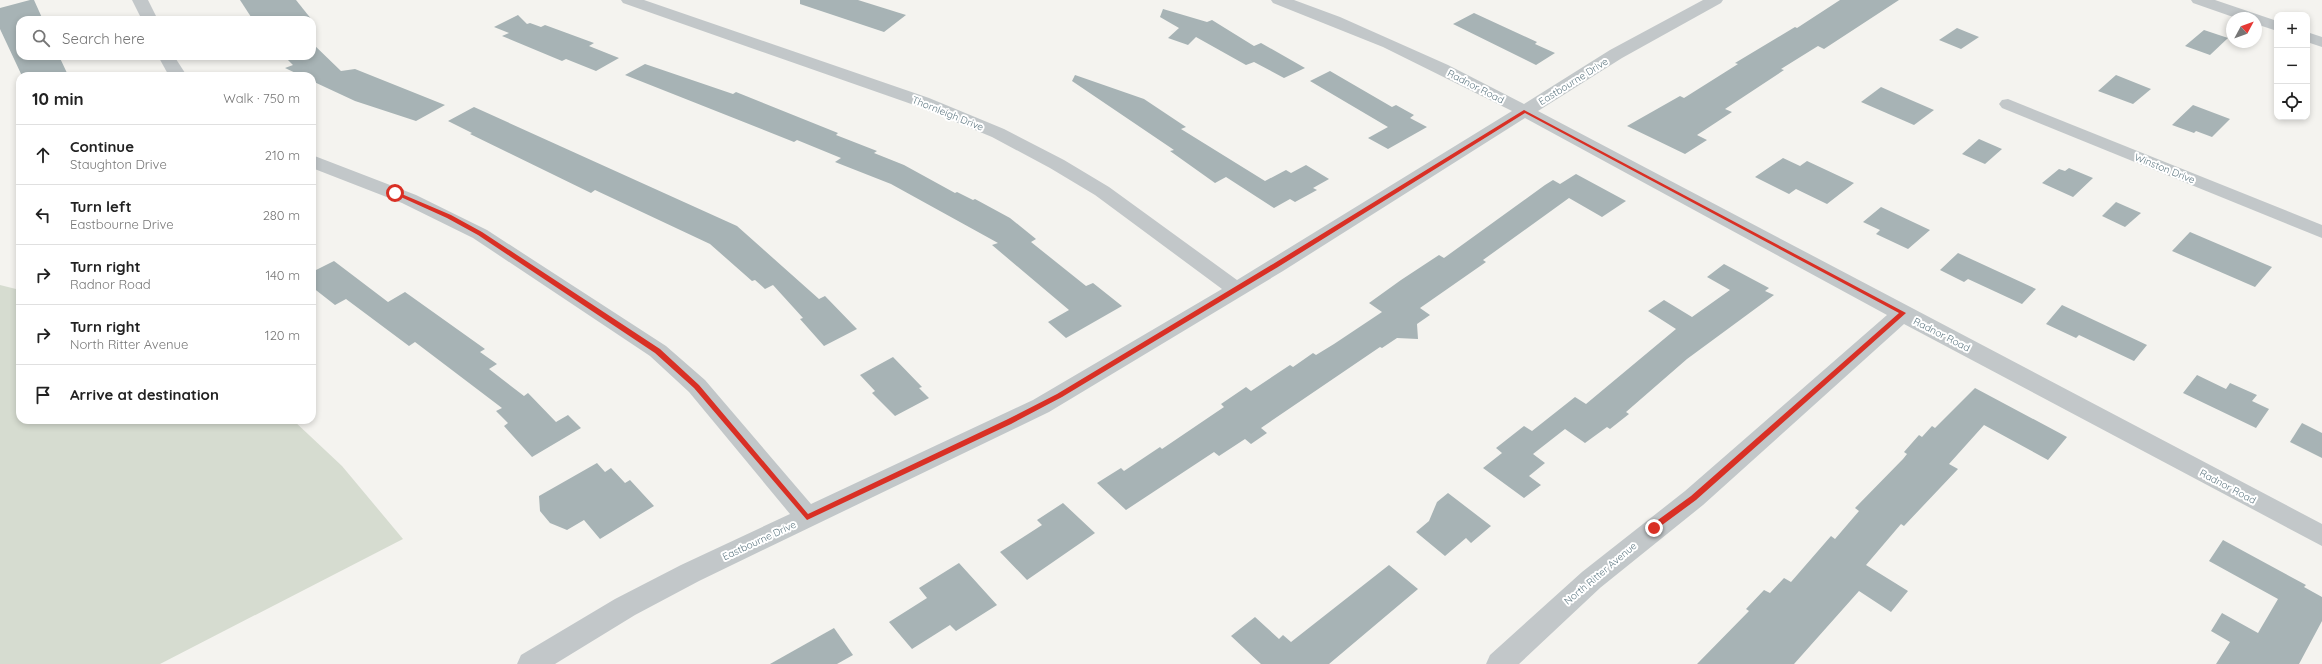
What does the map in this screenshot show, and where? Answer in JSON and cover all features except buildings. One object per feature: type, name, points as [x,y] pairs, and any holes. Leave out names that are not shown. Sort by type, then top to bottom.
[{"type":"street","points":[[140,0],[148,16]]},
{"type":"street","name":"Thornleigh Drive","points":[[629,0],[923,102],[998,133],[1057,164],[1102,191],[1236,290]]},
{"type":"street","name":"Radnor Road","points":[[1280,0],[1407,51],[1524,111],[2322,536]]},
{"type":"street","name":"Eastbourne Drive","points":[[531,664],[650,593],[1041,406],[1236,290],[1616,54],[1715,0]]},
{"type":"street","points":[[2199,0],[2234,12]]},
{"type":"street","points":[[2262,21],[2274,25]]},
{"type":"street","points":[[2310,37],[2322,42]]},
{"type":"street","points":[[168,60],[176,72]]},
{"type":"street","name":"Winston Drive","points":[[2008,104],[2322,232]]},
{"type":"street","points":[[316,163],[409,199],[480,234],[658,351],[697,386],[807,518]]},
{"type":"street","name":"North Ritter Avenue","points":[[1500,664],[1586,584],[1694,498],[1903,313]]},
{"type":"shaded area","points":[[0,285],[16,289],[16,424],[297,424],[342,466],[403,539],[160,664],[0,664]]},
{"type":"route","points":[[395,193],[449,217],[480,234],[658,351],[697,386],[807,518],[1041,406],[1276,266],[1524,111],[1903,313],[1694,498],[1654,528]]}]
